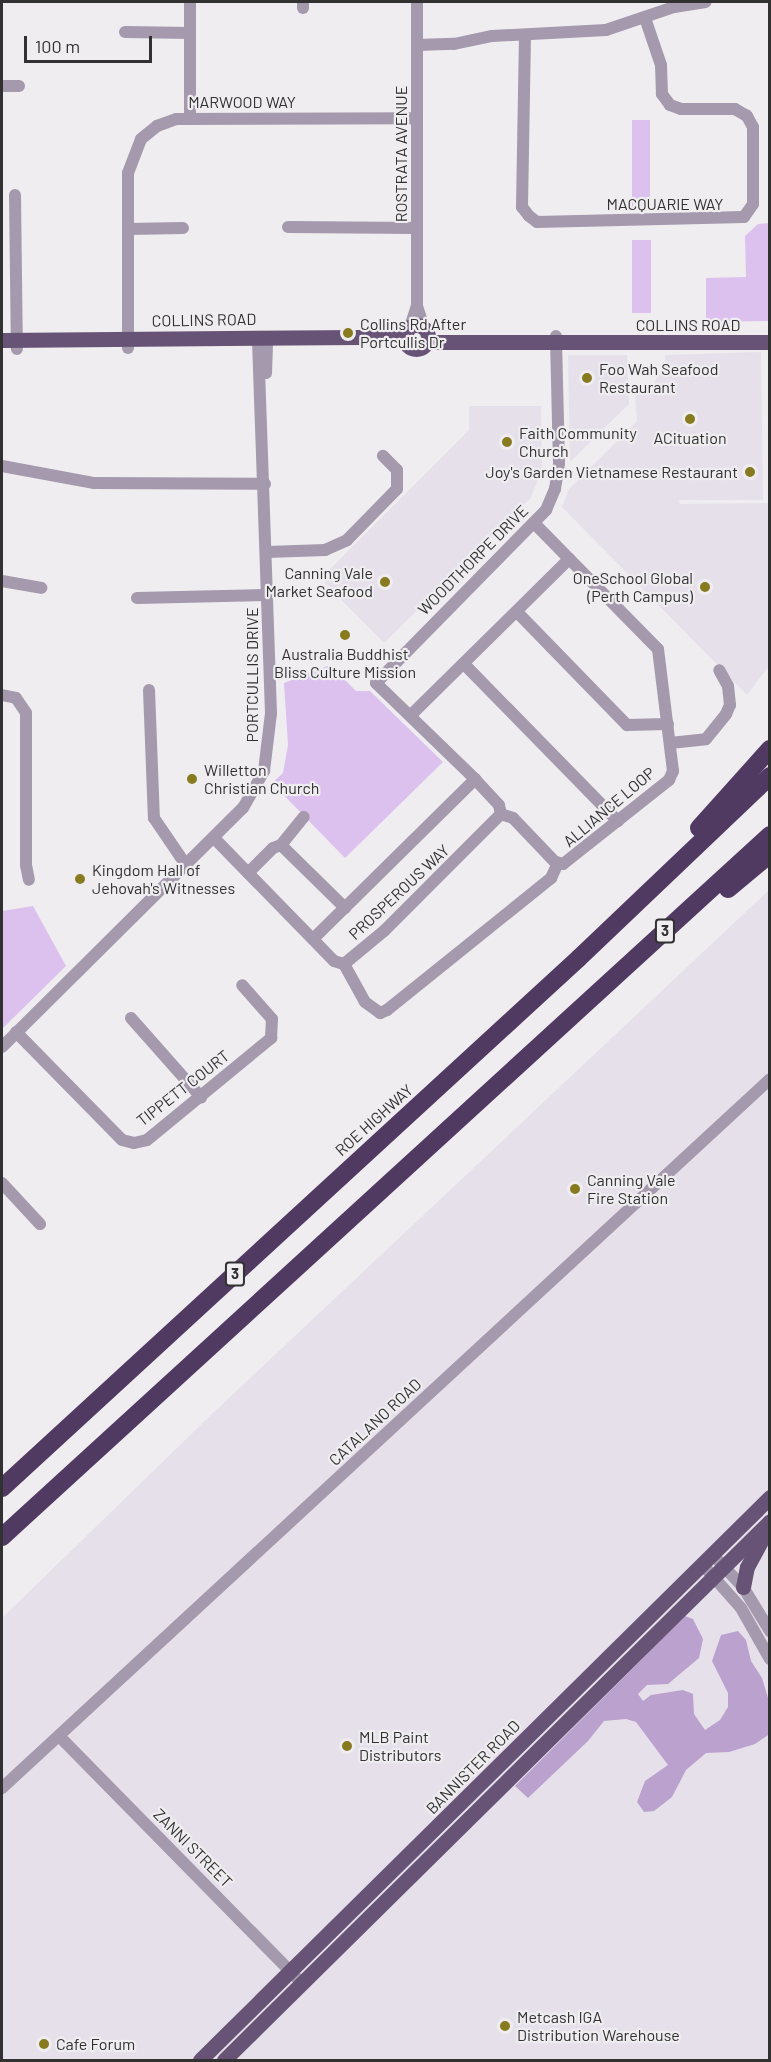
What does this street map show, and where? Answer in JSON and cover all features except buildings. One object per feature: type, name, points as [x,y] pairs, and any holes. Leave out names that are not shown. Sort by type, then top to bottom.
[{"type":"highway","points":[[579,958],[628,898],[693,834],[770,749]]},
{"type":"highway","name":"ROE HIGHWAY","points":[[2,1488],[579,958],[770,777]]},
{"type":"highway","name":"3","points":[[2,1536],[770,835]]},
{"type":"highway","points":[[560,1028],[770,854]]},
{"type":"main road","name":"COLLINS ROAD","points":[[556,340],[770,333]]},
{"type":"main road","name":"COLLINS ROAD","points":[[9,345],[263,342],[417,334],[556,340],[770,342]]},
{"type":"main road","name":"BANNISTER ROAD","points":[[200,2061],[770,1497]]},
{"type":"main road","name":"BANNISTER ROAD","points":[[224,2061],[718,1571],[770,1523]]},
{"type":"main road","points":[[743,1587],[747,1567],[770,1523]]},
{"type":"street","points":[[190,2],[190,119]]},
{"type":"street","name":"ROSTRATA AVENUE","points":[[417,2],[417,334]]},
{"type":"street","points":[[417,45],[606,30],[706,2]]},
{"type":"street","name":"MACQUARIE WAY","points":[[525,36],[522,207],[529,216],[537,222],[744,217],[753,204],[753,127],[747,116],[735,109],[681,109],[670,105],[662,94],[661,65],[645,18]]},
{"type":"street","points":[[125,32],[190,33]]},
{"type":"street","points":[[2,86],[19,86]]},
{"type":"street","name":"MARWOOD WAY","points":[[128,344],[128,173],[137,147],[157,126],[190,119],[417,118]]},
{"type":"street","points":[[9,345],[15,195]]},
{"type":"street","points":[[288,227],[417,228]]},
{"type":"street","points":[[128,229],[183,228]]},
{"type":"street","name":"WOODTHORPE DRIVE","points":[[376,683],[546,510],[555,489],[559,464],[556,340]]},
{"type":"street","name":"PORTCULLIS DRIVE","points":[[2,1047],[214,838],[243,808],[259,783],[270,745],[265,484],[269,476],[263,342]]},
{"type":"street","points":[[267,552],[325,550],[347,540],[397,489],[397,470],[383,456]]},
{"type":"street","points":[[2,466],[94,483],[265,484]]},
{"type":"street","name":"ALLIANCE LOOP","points":[[376,683],[412,714],[475,779],[499,805],[501,814],[513,818],[558,863],[568,862],[669,780],[673,771],[658,649],[534,523]]},
{"type":"street","points":[[412,714],[569,559]]},
{"type":"street","points":[[2,581],[40,588]]},
{"type":"street","points":[[137,598],[268,596]]},
{"type":"street","points":[[517,612],[627,725],[668,724]]},
{"type":"street","points":[[464,664],[618,821]]},
{"type":"street","points":[[670,743],[706,739],[726,714],[729,696],[725,676],[719,670]]},
{"type":"street","points":[[149,690],[154,818],[186,865]]},
{"type":"street","points":[[2,695],[16,698],[26,713],[26,865],[29,880]]},
{"type":"street","points":[[729,696],[744,695]]},
{"type":"street","points":[[313,939],[475,779]]},
{"type":"street","name":"PROSPEROUS WAY","points":[[214,838],[334,961],[344,964],[384,931],[501,814]]},
{"type":"street","points":[[248,873],[273,848],[281,845],[304,817]]},
{"type":"street","points":[[281,845],[345,908]]},
{"type":"street","points":[[344,964],[364,1002],[380,1013],[387,1010],[550,878],[558,863]]},
{"type":"street","name":"TIPPETT COURT","points":[[16,1032],[122,1140],[134,1143],[147,1140],[271,1038],[272,1019],[242,985]]},
{"type":"street","points":[[131,1018],[201,1097]]},
{"type":"street","name":"CATALANO ROAD","points":[[2,1788],[770,1079]]},
{"type":"street","points":[[2,1183],[40,1224]]},
{"type":"street","points":[[707,1559],[718,1571],[770,1659]]},
{"type":"street","points":[[718,1571],[743,1587],[770,1631]]},
{"type":"street","name":"ZANNI STREET","points":[[59,1736],[303,1983]]},
{"type":"shaded area","points":[[632,120],[650,120],[650,209],[632,209]]},
{"type":"shaded area","points":[[769,223],[769,321],[706,322],[706,278],[746,277],[745,236],[758,224]]},
{"type":"shaded area","points":[[632,240],[651,240],[651,313],[632,313]]},
{"type":"shaded area","name":"OneSchool Global (Perth Campus)","points":[[761,352],[763,500],[679,500],[680,504],[769,503],[769,666],[747,695],[562,507],[569,489],[637,421],[635,394],[651,392],[658,374],[666,373],[665,355]]},
{"type":"shaded area","points":[[568,355],[627,355],[629,404],[570,462]]},
{"type":"shaded area","points":[[469,406],[541,406],[542,470],[530,499],[384,643],[325,583],[325,574],[469,430]]},
{"type":"shaded area","points":[[330,665],[356,691],[370,691],[443,762],[345,858],[272,783],[283,773],[288,745],[284,683]]},
{"type":"shaded area","points":[[769,890],[769,2060],[2,2060],[2,1618],[213,1413]]},
{"type":"shaded area","points":[[33,906],[66,966],[2,1029],[2,911]]},
{"type":"shaded area","points":[[685,1616],[693,1619],[703,1639],[699,1658],[668,1684],[647,1685],[638,1694],[643,1701],[651,1695],[683,1690],[693,1694],[694,1714],[705,1730],[720,1720],[728,1707],[728,1693],[712,1661],[721,1635],[738,1631],[746,1640],[751,1661],[762,1678],[769,1701],[768,1735],[755,1744],[729,1752],[706,1753],[686,1770],[672,1797],[654,1811],[644,1812],[637,1802],[645,1781],[668,1765],[636,1722],[626,1719],[604,1721],[588,1741],[528,1798],[515,1786]]},
{"type":"place","name":"Collins Rd After Portcullis Dr","points":[[348,333]]},
{"type":"place","name":"Foo Wah Seafood Restaurant","points":[[587,378]]},
{"type":"place","name":"ACituation","points":[[690,419]]},
{"type":"place","name":"Faith Community Church","points":[[507,442]]},
{"type":"place","name":"Joy's Garden Vietnamese Restaurant","points":[[750,472]]},
{"type":"place","name":"Canning Vale Market Seafood","points":[[385,582]]},
{"type":"place","name":"OneSchool Global (Perth Campus)","points":[[705,587]]},
{"type":"place","name":"Australia Buddhist Bliss Culture Mission","points":[[345,635]]},
{"type":"place","name":"Willetton Christian Church","points":[[192,779]]},
{"type":"place","name":"Kingdom Hall of Jehovah's Witnesses","points":[[80,879]]},
{"type":"place","name":"Canning Vale Fire Station","points":[[575,1189]]},
{"type":"place","name":"MLB Paint Distributors","points":[[347,1746]]},
{"type":"place","name":"Metcash IGA Distribution Warehouse","points":[[505,2026]]},
{"type":"place","name":"Cafe Forum","points":[[44,2044]]}]
